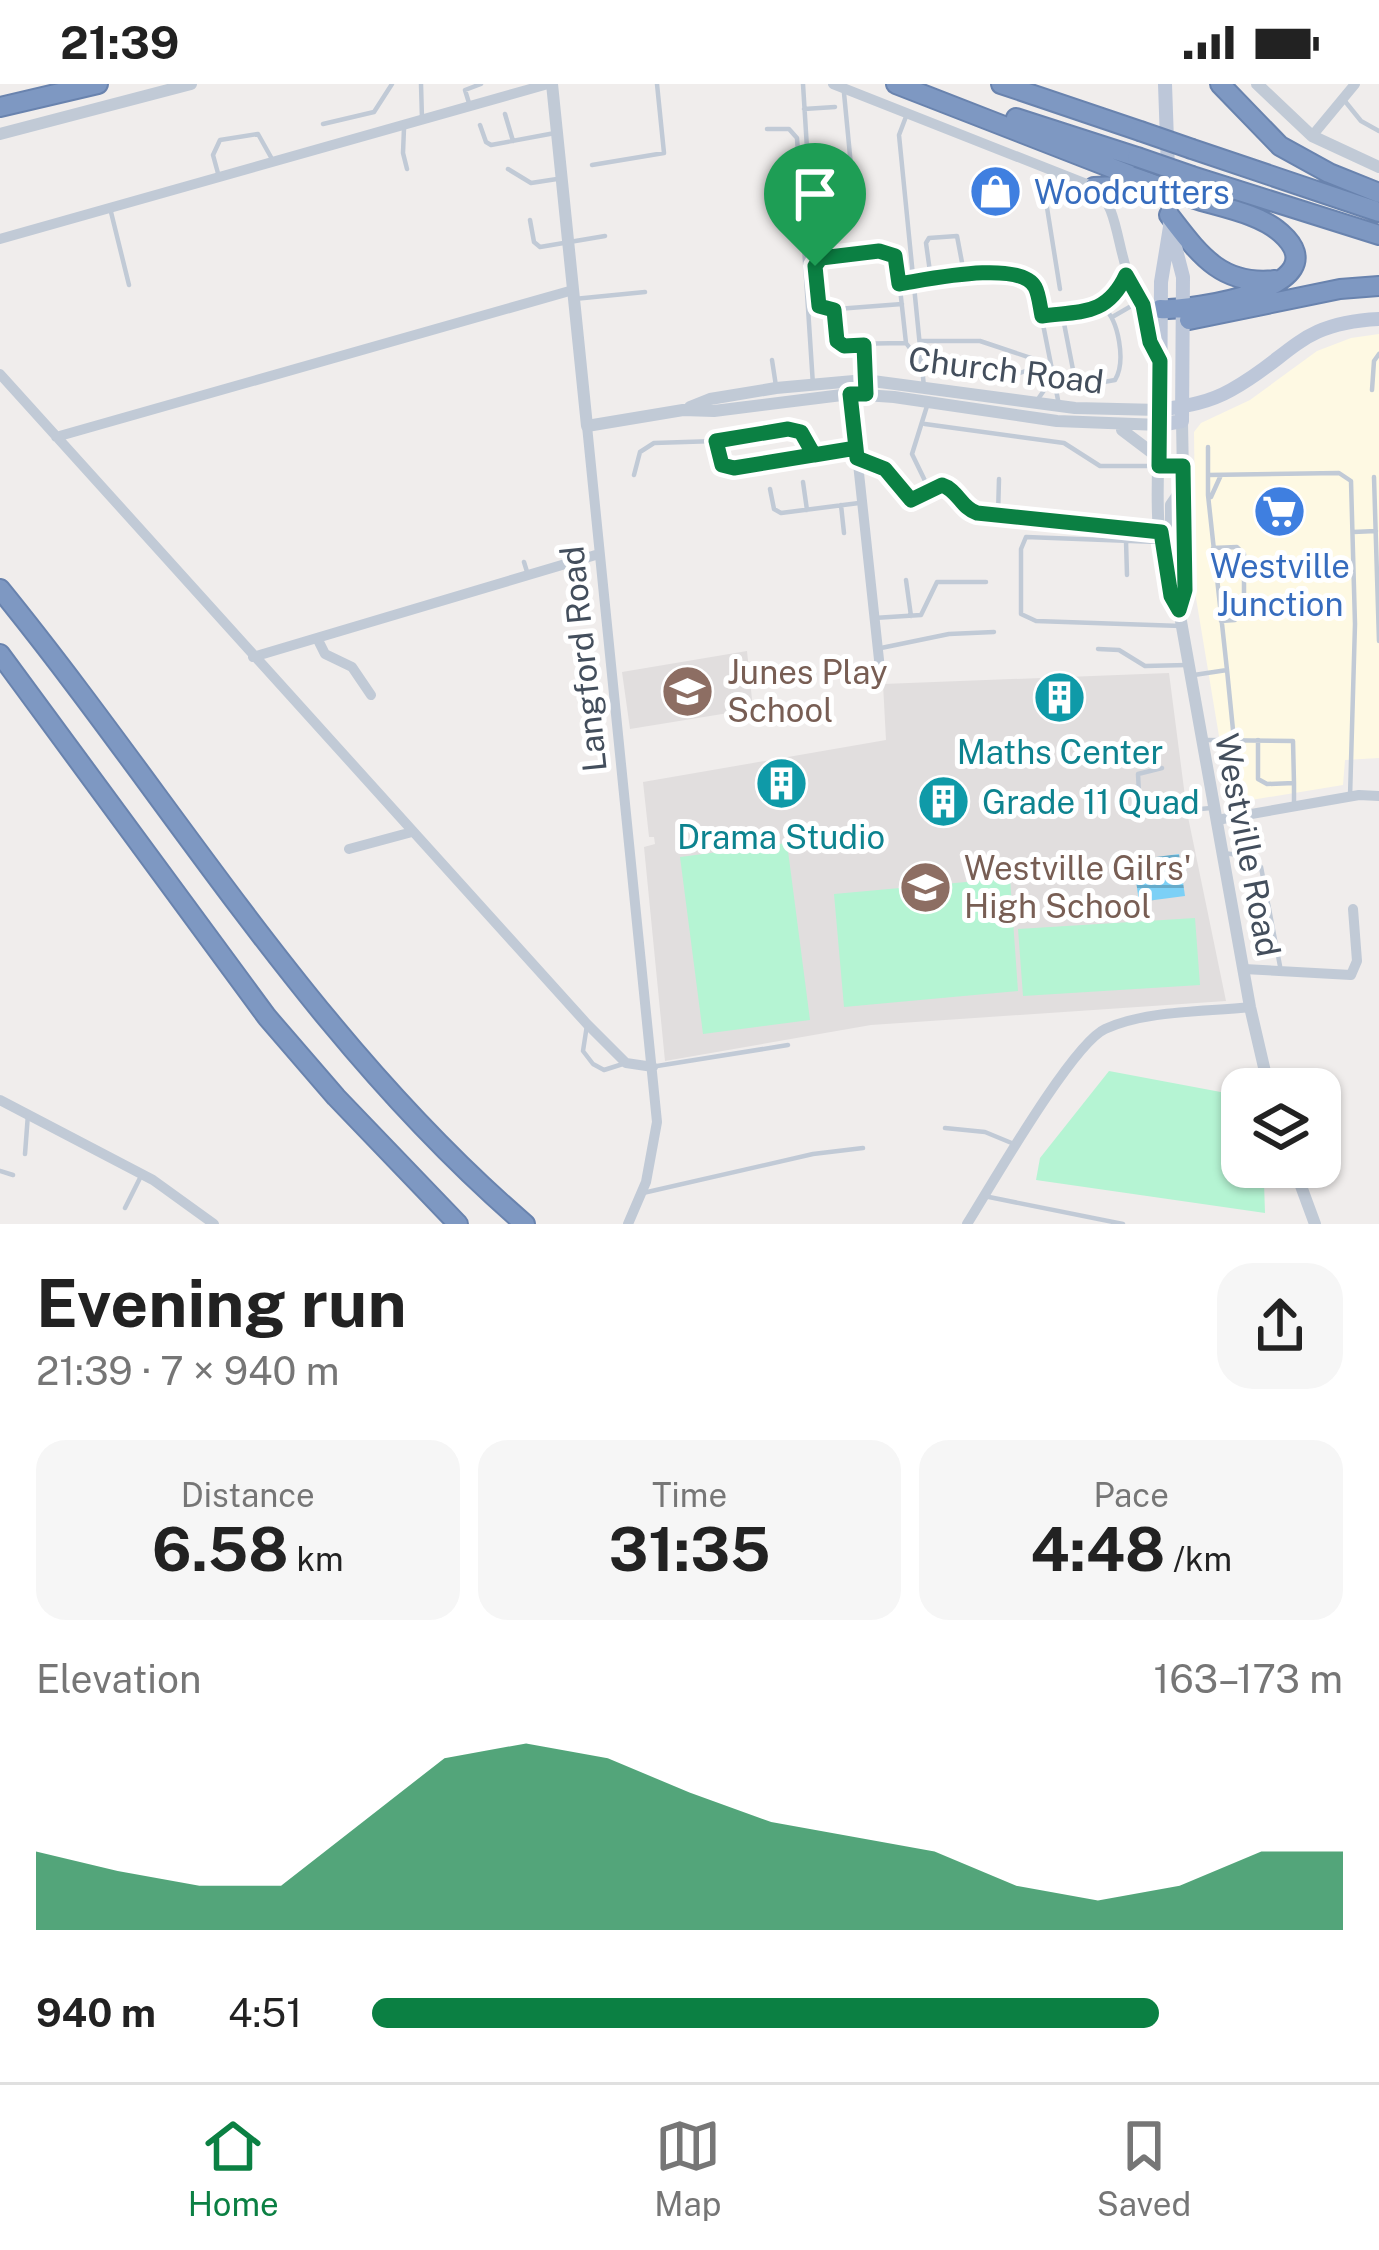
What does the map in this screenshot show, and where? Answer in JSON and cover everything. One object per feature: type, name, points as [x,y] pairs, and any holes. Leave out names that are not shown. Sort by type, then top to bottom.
[{"type":"highway","points":[[0,107],[98,84]]},
{"type":"highway","points":[[896,84],[1261,221],[1285,236],[1293,257],[1283,279],[1271,288],[1184,315]]},
{"type":"highway","points":[[911,84],[1379,235]]},
{"type":"highway","points":[[1001,84],[1379,212]]},
{"type":"highway","points":[[1220,84],[1280,146],[1379,193]]},
{"type":"highway","points":[[1094,187],[1113,183],[1158,186]]},
{"type":"highway","points":[[1170,221],[1223,274],[1254,282],[1283,279]]},
{"type":"highway","points":[[1151,308],[1184,315],[1379,286]]},
{"type":"highway","points":[[0,590],[263,941],[467,1172],[525,1224]]},
{"type":"highway","points":[[0,654],[267,1017],[458,1224]]},
{"type":"main road","name":"Westville Road","points":[[1160,417],[1160,361],[1151,308],[1170,221],[1165,84]]},
{"type":"main road","name":"Westville Road","points":[[1170,221],[1180,252],[1184,315],[1182,414]]},
{"type":"main road","name":"Church Road","points":[[1160,417],[1182,414],[1234,388],[1315,332],[1335,324],[1379,319]]},
{"type":"street","points":[[0,134],[191,84]]},
{"type":"street","points":[[0,239],[550,84]]},
{"type":"street","name":"Langford Road","points":[[550,84],[653,1066],[656,1142],[643,1193],[628,1224]]},
{"type":"street","points":[[1257,84],[1312,136],[1379,167]]},
{"type":"street","points":[[1312,136],[1355,84]]},
{"type":"street","points":[[838,86],[1094,187],[1110,206],[1126,275],[1151,308]]},
{"type":"street","points":[[56,437],[574,294]]},
{"type":"street","points":[[0,374],[587,1024],[626,1063],[653,1066]]},
{"type":"street","points":[[850,387],[880,668]]},
{"type":"street","name":"Church Road","points":[[587,426],[683,410],[710,399],[850,387],[1160,417]]},
{"type":"street","name":"Church Road","points":[[926,394],[1110,425],[1160,417]]},
{"type":"street","name":"Westville Road","points":[[1179,610],[1185,590],[1182,414]]},
{"type":"street","name":"Westville Road","points":[[1160,417],[1162,537],[1171,596],[1179,610],[1264,1068]]},
{"type":"street","points":[[1110,425],[1131,434],[1159,462]]},
{"type":"street","points":[[1162,537],[1171,529],[1171,505],[1183,488]]},
{"type":"street","points":[[254,657],[599,554]]},
{"type":"street","points":[[317,638],[325,654],[352,667],[371,695]]},
{"type":"street","points":[[1215,813],[1379,796]]},
{"type":"street","points":[[350,849],[412,832]]},
{"type":"street","points":[[1244,969],[1351,975],[1357,961],[1353,909]]},
{"type":"street","points":[[967,1224],[1072,1060],[1094,1034],[1117,1024],[1250,1006]]},
{"type":"street","points":[[0,1100],[142,1174],[214,1224]]},
{"type":"street","points":[[1302,1188],[1315,1224]]},
{"type":"lane","points":[[323,124],[374,112],[392,84]]},
{"type":"lane","points":[[421,84],[422,119]]},
{"type":"lane","points":[[470,105],[465,90],[481,84]]},
{"type":"lane","points":[[592,165],[664,153],[657,84]]},
{"type":"lane","points":[[803,84],[812,201],[852,200],[854,193],[838,86]]},
{"type":"lane","points":[[1343,98],[1360,121],[1379,131]]},
{"type":"lane","points":[[804,109],[835,107]]},
{"type":"lane","points":[[908,112],[899,135],[926,394],[925,424],[918,430],[912,454],[928,489]]},
{"type":"lane","points":[[505,114],[513,141]]},
{"type":"lane","points":[[404,124],[407,169]]},
{"type":"lane","points":[[480,125],[489,145],[558,132]]},
{"type":"lane","points":[[767,128],[789,128],[797,138],[814,390]]},
{"type":"lane","points":[[220,177],[213,155],[220,140],[258,134],[273,162]]},
{"type":"lane","points":[[508,169],[531,183],[562,178]]},
{"type":"lane","points":[[1058,172],[1045,194],[1060,289]]},
{"type":"lane","points":[[110,208],[130,285]]},
{"type":"lane","points":[[530,220],[536,246],[605,236]]},
{"type":"lane","points":[[931,279],[926,242],[932,238],[957,236],[964,274]]},
{"type":"lane","points":[[902,304],[834,310],[819,306],[818,259],[892,253],[897,261],[899,284],[902,304],[906,343],[922,364],[1020,373],[1028,370],[1031,360]]},
{"type":"lane","points":[[899,284],[985,273],[1029,280],[1036,289],[1060,406]]},
{"type":"lane","points":[[1042,316],[1103,307],[1115,297],[1126,275]]},
{"type":"lane","points":[[574,294],[641,292]]},
{"type":"lane","points":[[1062,313],[1071,371],[1087,386],[1120,375],[1113,317],[1103,307]]},
{"type":"lane","points":[[1113,317],[1151,308]]},
{"type":"lane","points":[[834,310],[838,343],[906,343]]},
{"type":"lane","points":[[919,341],[980,341],[1049,364]]},
{"type":"lane","points":[[864,345],[865,387]]},
{"type":"lane","points":[[1372,390],[1379,354]]},
{"type":"lane","points":[[772,359],[777,396]]},
{"type":"lane","points":[[1035,402],[1052,379]]},
{"type":"lane","points":[[925,424],[1064,442],[1100,466],[1159,462],[1183,466]]},
{"type":"lane","points":[[634,476],[640,452],[647,445],[795,429],[814,455]]},
{"type":"lane","points":[[716,441],[720,462],[728,468],[857,453],[885,469],[911,500],[922,498],[928,489],[945,486],[969,511],[1162,537]]},
{"type":"lane","points":[[1208,447],[1213,548],[1234,740]]},
{"type":"lane","points":[[1208,475],[1339,473],[1351,481],[1355,625],[1350,796]]},
{"type":"lane","points":[[1209,502],[1222,475]]},
{"type":"lane","points":[[1374,477],[1379,641]]},
{"type":"lane","points":[[998,515],[999,479]]},
{"type":"lane","points":[[803,482],[807,510]]},
{"type":"lane","points":[[770,489],[775,511],[862,502]]},
{"type":"lane","points":[[841,505],[844,533]]},
{"type":"lane","points":[[1354,532],[1376,532]]},
{"type":"lane","points":[[1162,537],[1126,541],[1026,537],[1021,549],[1021,614],[1036,621],[1181,626]]},
{"type":"lane","points":[[1126,541],[1127,575]]},
{"type":"lane","points":[[1213,548],[1237,547],[1244,554],[1244,611],[1235,620],[1221,621]]},
{"type":"lane","points":[[524,562],[528,575]]},
{"type":"lane","points":[[906,580],[911,616]]},
{"type":"lane","points":[[874,618],[923,612],[934,583],[986,582]]},
{"type":"lane","points":[[878,648],[950,634],[994,632]]},
{"type":"lane","points":[[1097,649],[1119,650],[1145,666],[1227,670]]},
{"type":"lane","points":[[1200,740],[1293,741],[1294,807]]},
{"type":"lane","points":[[1258,740],[1259,781],[1294,783]]},
{"type":"lane","points":[[1139,793],[1138,774],[1162,768]]},
{"type":"lane","points":[[1169,812],[1215,813]]},
{"type":"lane","points":[[1223,853],[1247,856],[1261,867],[1281,969]]},
{"type":"lane","points":[[587,1024],[582,1045],[592,1064],[604,1070],[626,1063]]},
{"type":"lane","points":[[653,1066],[788,1045]]},
{"type":"lane","points":[[25,1154],[28,1114]]},
{"type":"lane","points":[[945,1128],[985,1132],[1017,1146]]},
{"type":"lane","points":[[643,1193],[793,1158],[862,1148]]},
{"type":"lane","points":[[0,1171],[14,1174]]},
{"type":"lane","points":[[125,1208],[142,1174]]},
{"type":"lane","points":[[985,1196],[1124,1224]]},
{"type":"shaded area","points":[[1379,334],[1379,758],[1345,760],[1343,785],[1239,802],[1228,790],[1196,598],[1194,432],[1201,423],[1250,400],[1317,351]]},
{"type":"shaded area","name":"Junes Play School","points":[[747,651],[753,709],[630,729],[622,672]]},
{"type":"shaded area","name":"Westville Gilrs' High School","points":[[1169,673],[1187,812],[1226,1001],[871,1025],[665,1061],[644,847],[655,844],[654,837],[649,837],[643,782],[886,740],[883,684]]},
{"type":"green space","points":[[787,843],[810,1020],[703,1034],[680,857]]},
{"type":"green space","points":[[1010,878],[1018,991],[844,1007],[834,894]]},
{"type":"green space","points":[[1195,918],[1200,985],[1023,996],[1018,929]]},
{"type":"green space","points":[[1109,1071],[1221,1092],[1221,1188],[1264,1188],[1265,1213],[1036,1180],[1040,1158]]},
{"type":"water","points":[[1179,854],[1185,896],[1139,902],[1133,860]]},
{"type":"place","name":"Woodcutters","points":[[995,192]]},
{"type":"place","name":"Westville Junction","points":[[1280,512]]},
{"type":"place","name":"Junes Play School","points":[[688,691]]},
{"type":"place","name":"Maths Center","points":[[1060,698]]},
{"type":"place","name":"Drama Studio","points":[[781,783]]},
{"type":"place","name":"Grade 11 Quad","points":[[943,802]]},
{"type":"place","name":"Westville Gilrs' High School","points":[[925,887]]},
{"type":"route","points":[[815,266],[819,306],[834,310],[838,343],[864,345],[866,394],[850,394],[856,448],[814,455],[805,437],[801,432],[788,429],[716,441],[722,465],[734,468],[856,448],[857,458],[885,469],[911,500],[942,485],[977,513],[1161,532],[1171,596],[1179,610],[1185,590],[1183,466],[1159,466],[1160,361],[1150,342],[1143,305],[1126,275],[1115,297],[1103,307],[1042,316],[1036,289],[1022,277],[973,273],[899,284],[895,256],[879,251],[821,258],[815,266]]}]
